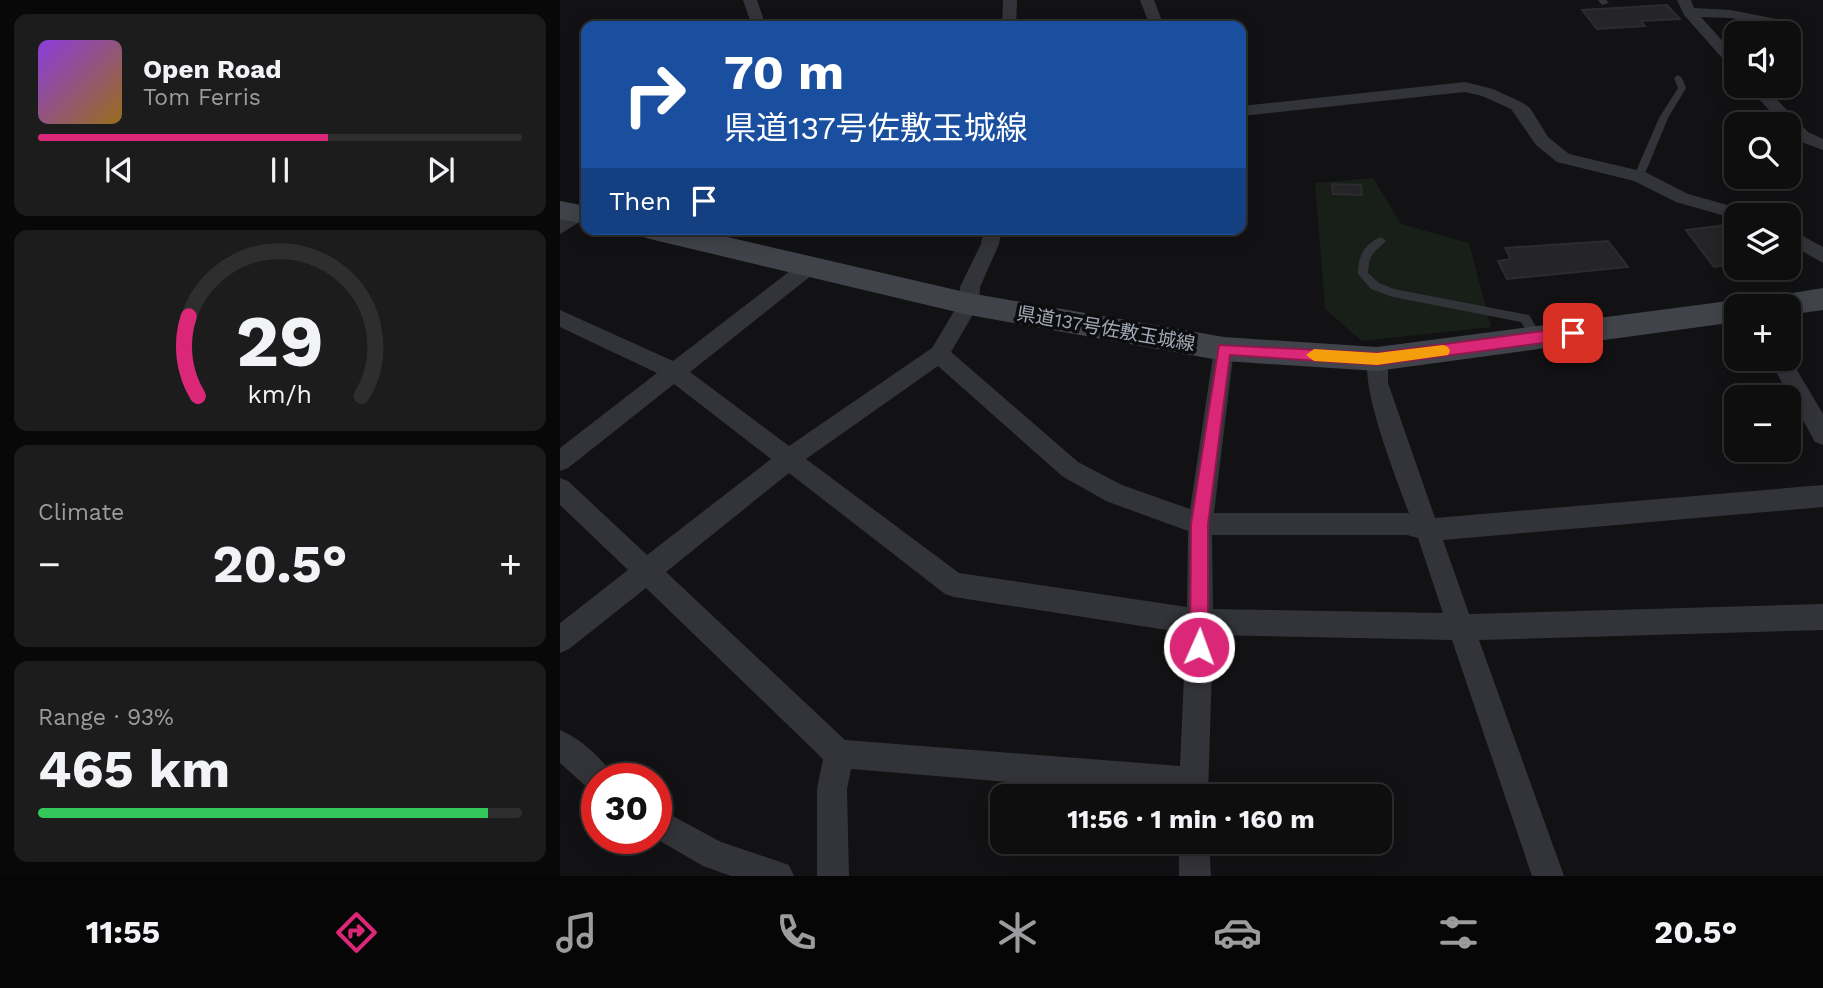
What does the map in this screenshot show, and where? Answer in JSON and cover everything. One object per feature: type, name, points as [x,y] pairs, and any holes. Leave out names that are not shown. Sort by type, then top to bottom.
[{"type":"main road","name":"県道137号佐敷玉城線","points":[[676,235],[969,304],[1224,349],[1377,359],[1724,313]]},
{"type":"main road","points":[[1801,302],[1823,299]]},
{"type":"street","points":[[750,0],[757,21]]},
{"type":"street","points":[[1009,21],[1010,0]]},
{"type":"street","points":[[1147,0],[1155,21]]},
{"type":"street","points":[[1684,3],[1766,21]]},
{"type":"street","points":[[1684,3],[1724,51]]},
{"type":"street","points":[[1246,111],[1465,87],[1487,92],[1517,106],[1524,112],[1542,141],[1563,158],[1640,176],[1682,198],[1724,210]]},
{"type":"street","points":[[1766,98],[1802,136],[1823,145]]},
{"type":"street","points":[[560,640],[788,461],[939,354],[969,304],[970,287],[992,235]]},
{"type":"street","points":[[1801,242],[1823,256]]},
{"type":"street","points":[[560,461],[810,266]]},
{"type":"street","points":[[560,318],[673,371],[954,585],[1200,622],[1459,627],[1823,617]]},
{"type":"street","points":[[1193,784],[1200,622],[1200,524],[1224,349]]},
{"type":"street","points":[[939,354],[1070,469],[1114,493],[1200,524],[1407,524],[1427,530],[1823,496]]},
{"type":"street","points":[[1377,359],[1377,383],[1459,627],[1548,876]]},
{"type":"street","points":[[1787,371],[1823,435]]},
{"type":"street","points":[[560,489],[839,754],[1142,784]]},
{"type":"street","points":[[560,744],[582,763]]},
{"type":"street","points":[[833,876],[832,789],[839,754]]},
{"type":"street","points":[[672,831],[714,855],[778,876]]},
{"type":"street","points":[[1194,854],[1195,876]]},
{"type":"lane","points":[[1640,176],[1666,117],[1669,102],[1682,88],[1678,78]]},
{"type":"lane","points":[[1381,241],[1368,247],[1363,259],[1363,274],[1375,286],[1393,293],[1525,318],[1537,338]]},
{"type":"shaded area","points":[[1373,178],[1401,224],[1469,243],[1491,327],[1362,341],[1325,309],[1315,183]]},
{"type":"building","points":[[1667,5],[1680,19],[1641,21],[1645,26],[1597,29],[1582,10]]},
{"type":"building","points":[[1332,184],[1361,185],[1362,195],[1333,194]]},
{"type":"building","points":[[1724,225],[1724,266],[1714,267],[1686,230]]},
{"type":"building","points":[[1608,241],[1628,267],[1507,279],[1498,261],[1511,259],[1505,248]]},
{"type":"slow traffic","points":[[1314,355],[1377,359],[1443,351]]},
{"type":"route","points":[[1199,647],[1200,524],[1224,349],[1377,359],[1573,333]]}]
